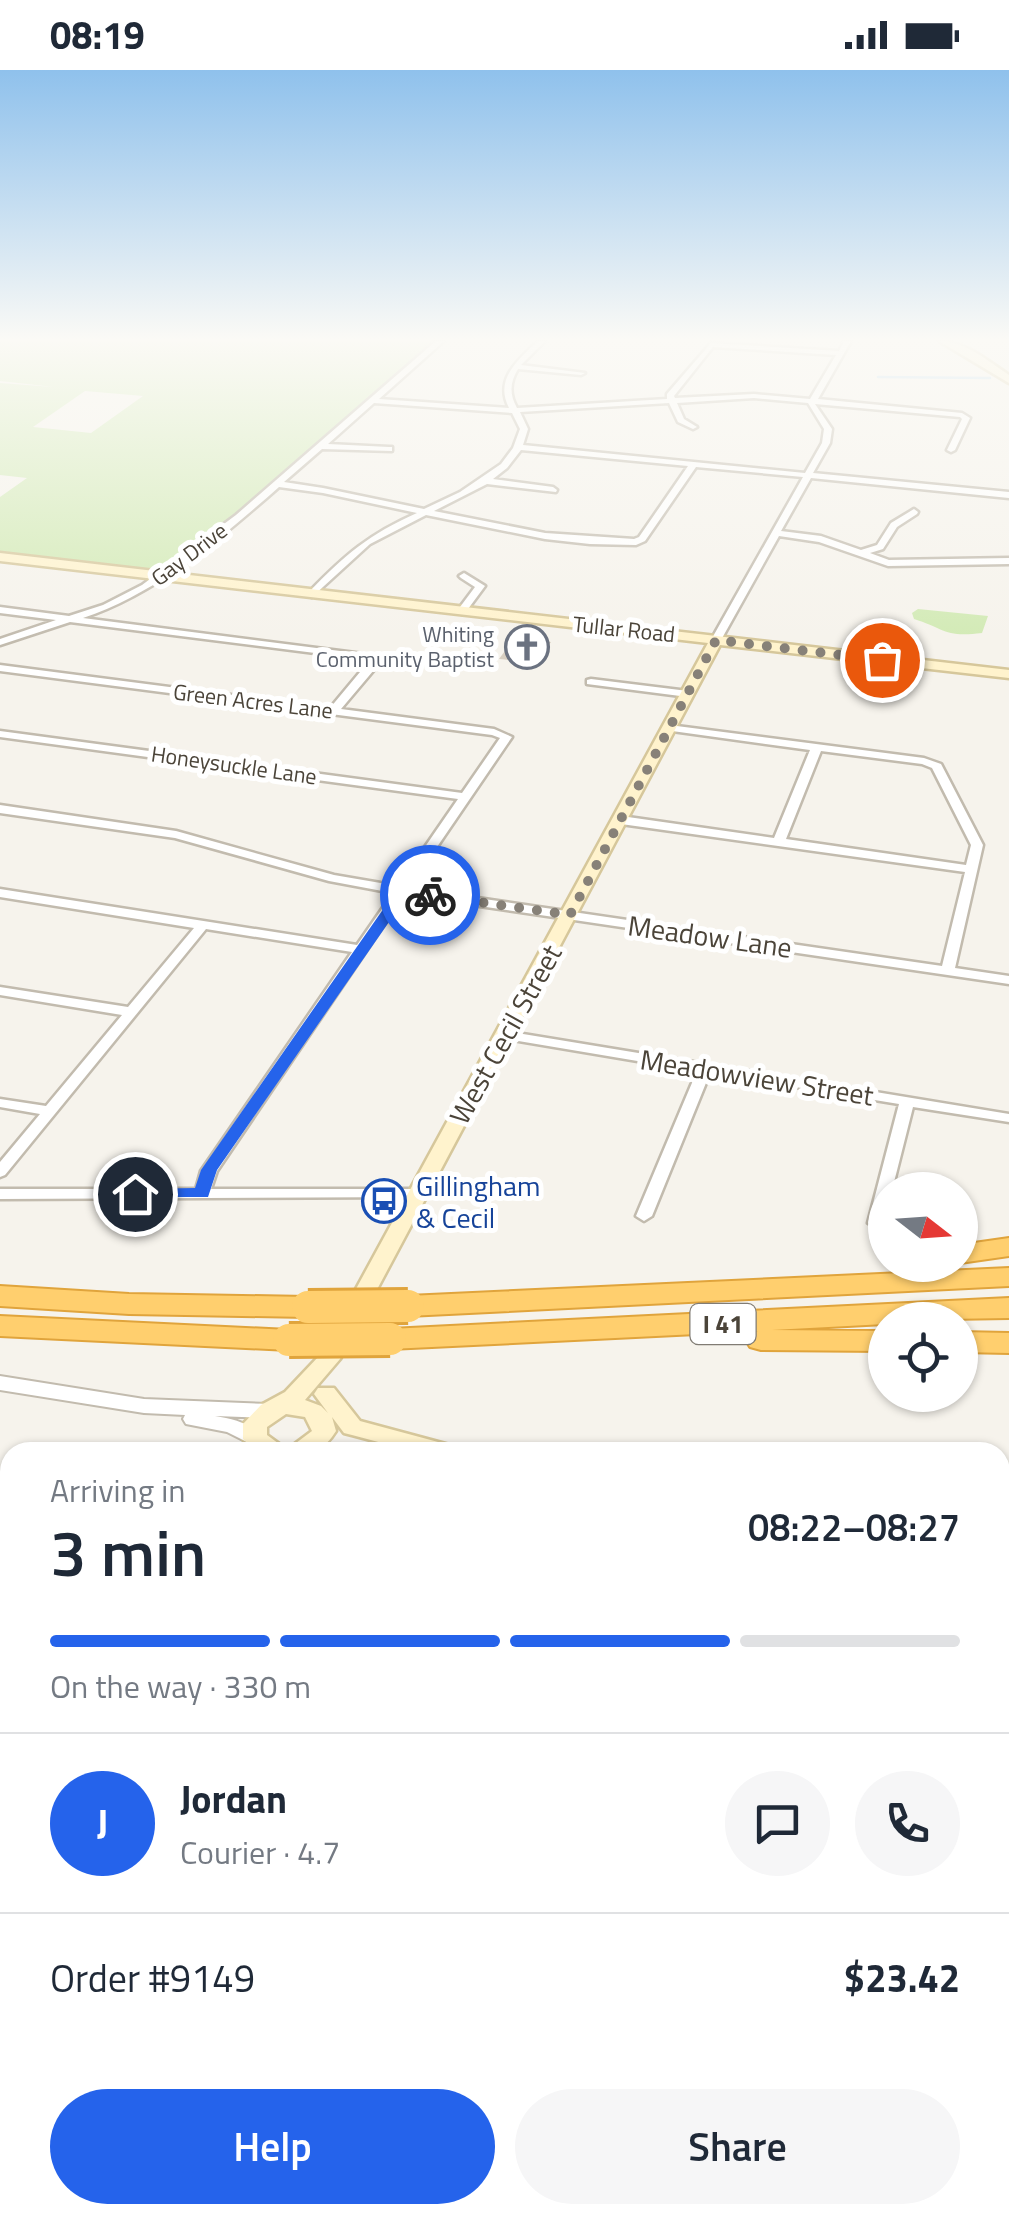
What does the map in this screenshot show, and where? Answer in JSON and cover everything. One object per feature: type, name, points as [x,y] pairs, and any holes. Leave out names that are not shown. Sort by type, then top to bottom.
[{"type":"highway","points":[[978,1251],[1009,1246]]},
{"type":"highway","points":[[626,1297],[647,1287],[868,1266]]},
{"type":"highway","name":"I 41","points":[[0,1296],[129,1304],[408,1306],[1009,1277]]},
{"type":"highway","name":"I 41","points":[[0,1326],[289,1340],[390,1339],[1009,1308]]},
{"type":"highway","points":[[436,1338],[476,1348],[868,1341]]},
{"type":"highway","points":[[978,1342],[1009,1343]]},
{"type":"main road","name":"Tullar Road","points":[[0,557],[1009,674]]},
{"type":"main road","name":"West Cecil Street","points":[[274,1409],[294,1398],[328,1359],[716,640]]},
{"type":"main road","name":"West Cecil Street","points":[[323,1410],[331,1373],[328,1359]]},
{"type":"main road","points":[[260,1442],[255,1424],[274,1409],[301,1406],[339,1414],[356,1429],[406,1442]]},
{"type":"main road","points":[[318,1442],[322,1436],[323,1410]]},
{"type":"main road","points":[[323,1410],[359,1442]]},
{"type":"street","name":"Gay Drive","points":[[0,642],[129,597],[226,527],[326,441]]},
{"type":"street","points":[[312,594],[360,547],[486,481],[520,441]]},
{"type":"street","name":"West Cecil Street","points":[[716,640],[825,441]]},
{"type":"street","points":[[950,450],[954,441]]},
{"type":"street","points":[[321,446],[390,449]]},
{"type":"street","points":[[518,447],[1009,495]]},
{"type":"street","points":[[278,484],[360,495],[524,534],[636,542],[642,540],[694,464]]},
{"type":"street","points":[[486,481],[553,490]]},
{"type":"street","points":[[861,553],[880,546],[894,525],[914,512]]},
{"type":"street","points":[[226,527],[245,530]]},
{"type":"street","points":[[775,532],[813,537],[899,564],[1009,562]]},
{"type":"street","points":[[462,611],[480,586],[464,576]]},
{"type":"street","points":[[0,610],[372,656],[376,662],[333,712]]},
{"type":"street","name":"Green Acres Lane","points":[[0,668],[505,736],[506,742],[467,798]]},
{"type":"street","points":[[591,682],[688,694]]},
{"type":"street","points":[[669,728],[934,764],[975,836],[972,868],[948,971]]},
{"type":"street","name":"Honeysuckle Lane","points":[[0,734],[467,798]]},
{"type":"street","points":[[779,841],[817,747]]},
{"type":"street","points":[[202,1194],[209,1170],[467,798]]},
{"type":"street","name":"Meadow Lane","points":[[0,809],[176,835],[333,878],[403,891],[1009,980]]},
{"type":"street","points":[[621,820],[972,868]]},
{"type":"street","points":[[0,893],[362,950]]},
{"type":"street","points":[[0,1172],[202,924]]},
{"type":"street","points":[[0,990],[130,1012]]},
{"type":"street","name":"Meadowview Street","points":[[504,1036],[1009,1118]]},
{"type":"street","points":[[644,1216],[705,1068]]},
{"type":"street","points":[[889,1172],[907,1101]]},
{"type":"street","points":[[0,1102],[50,1111]]},
{"type":"street","points":[[0,1194],[417,1194]]},
{"type":"street","points":[[0,1383],[144,1406],[274,1409]]},
{"type":"street","points":[[144,1406],[232,1426],[254,1442]]},
{"type":"green space","points":[[0,441],[320,441],[232,517],[151,570],[0,553],[0,497],[27,478],[0,475]]},
{"type":"green space","points":[[918,609],[988,616],[982,633],[960,634],[914,619],[912,613]]},
{"type":"building","name":"Whiting Community Baptist","points":[[516,636],[551,642],[543,653],[525,655],[521,661],[499,659]]},
{"type":"way so far","points":[[430,895],[570,915],[716,640],[882,660]]},
{"type":"place","name":"Whiting Community Baptist","points":[[527,647]]},
{"type":"place","name":"Gillingham & Cecil","points":[[384,1201]]},
{"type":"route","points":[[135,1194],[202,1194],[209,1170],[403,891],[430,895]]}]
